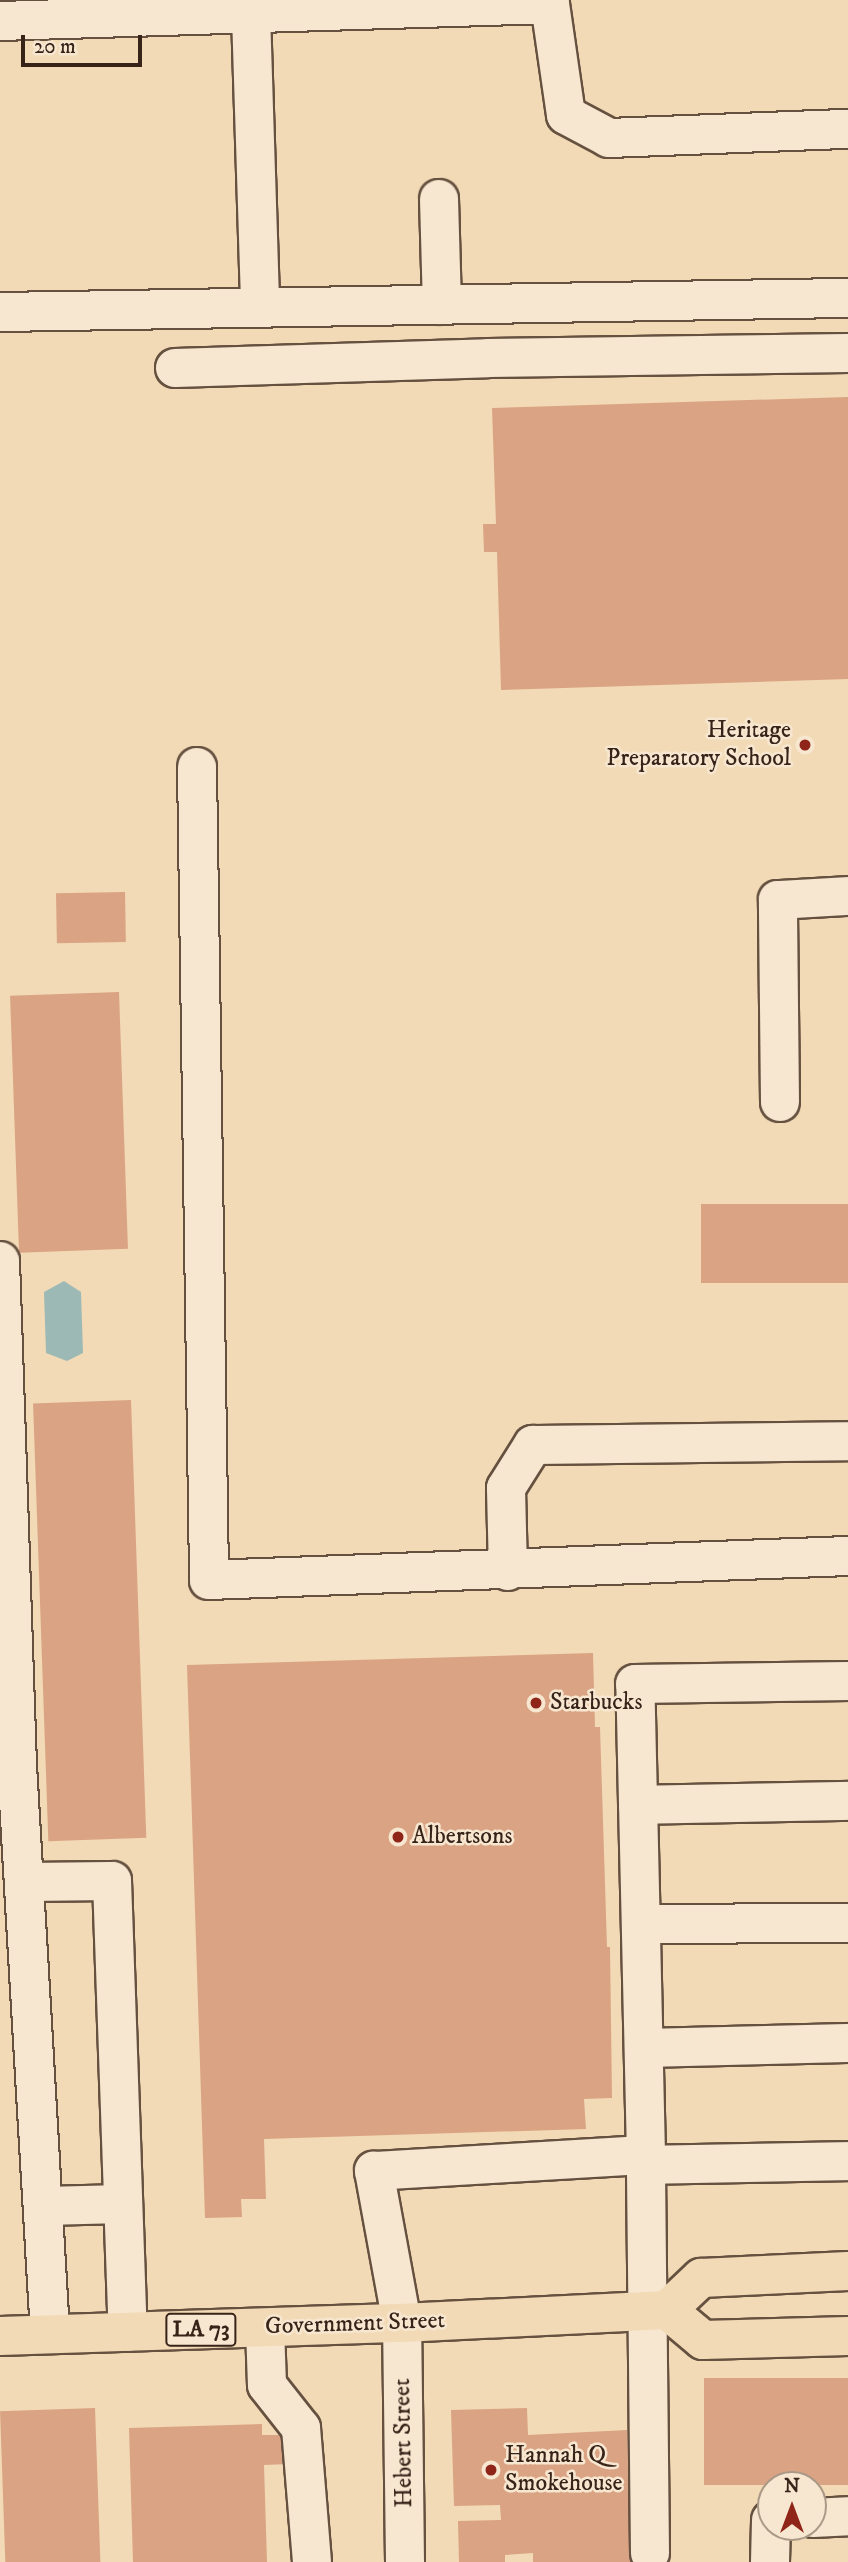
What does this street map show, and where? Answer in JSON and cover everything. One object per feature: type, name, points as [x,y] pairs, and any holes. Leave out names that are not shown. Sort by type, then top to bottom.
[{"type":"main road","points":[[848,2271],[701,2278],[657,2310],[703,2340],[848,2336]]},
{"type":"main road","name":"Government Street","points":[[0,2336],[402,2323],[657,2310]]},
{"type":"street","points":[[0,21],[245,9],[550,4],[566,115],[609,138],[848,129]]},
{"type":"street","points":[[245,9],[260,307]]},
{"type":"street","points":[[439,199],[442,305]]},
{"type":"street","points":[[0,312],[848,298]]},
{"type":"street","points":[[175,368],[508,358],[848,353]]},
{"type":"street","points":[[197,767],[209,1580],[508,1571],[848,1556]]},
{"type":"street","points":[[780,1102],[778,900],[848,896]]},
{"type":"street","points":[[0,1261],[17,1766],[26,1882],[50,2334]]},
{"type":"street","points":[[508,1571],[506,1489],[533,1445],[848,1441]]},
{"type":"street","points":[[650,2553],[657,2310],[646,2160],[635,1684],[848,1681]]},
{"type":"street","points":[[638,1805],[848,1801]]},
{"type":"street","points":[[26,1882],[112,1881],[128,2332]]},
{"type":"street","points":[[641,1924],[848,1923]]},
{"type":"street","points":[[644,2048],[848,2043]]},
{"type":"street","points":[[646,2160],[848,2161]]},
{"type":"street","name":"Hebert Street","points":[[405,2562],[402,2323],[374,2171],[646,2160]]},
{"type":"street","points":[[44,2206],[123,2203]]},
{"type":"street","points":[[265,2328],[267,2385],[302,2428],[312,2562]]},
{"type":"street","points":[[827,2517],[848,2516]]},
{"type":"street","points":[[770,2541],[770,2562]]},
{"type":"water","points":[[64,1281],[81,1292],[83,1353],[67,1361],[46,1353],[44,1292]]},
{"type":"building","points":[[848,397],[848,679],[501,690],[497,552],[484,552],[483,524],[496,524],[492,408]]},
{"type":"building","points":[[125,892],[126,942],[57,943],[56,893]]},
{"type":"building","points":[[119,992],[128,1249],[19,1253],[10,996]]},
{"type":"building","points":[[701,1204],[848,1204],[848,1283],[701,1283]]},
{"type":"building","points":[[131,1400],[146,1838],[48,1841],[33,1403]]},
{"type":"building","name":"Albertsons","points":[[593,1653],[595,1727],[600,1727],[607,1947],[610,1947],[612,2098],[584,2099],[586,2129],[264,2139],[266,2199],[241,2199],[242,2217],[205,2218],[187,1665]]},
{"type":"building","points":[[704,2378],[848,2378],[848,2485],[827,2485],[827,2471],[757,2471],[757,2485],[704,2485]]},
{"type":"building","points":[[95,2408],[100,2562],[5,2562],[0,2411]]},
{"type":"building","points":[[527,2408],[528,2435],[627,2430],[632,2562],[533,2562],[533,2553],[505,2555],[505,2562],[459,2562],[458,2521],[501,2520],[500,2505],[454,2506],[451,2410]]},
{"type":"building","points":[[262,2424],[262,2435],[288,2435],[289,2464],[264,2465],[267,2562],[133,2562],[129,2428]]},
{"type":"place","name":"Heritage Preparatory School","points":[[805,745]]},
{"type":"place","name":"Starbucks","points":[[536,1703]]},
{"type":"place","name":"Albertsons","points":[[398,1837]]},
{"type":"place","name":"Hannah Q Smokehouse","points":[[491,2470]]}]
